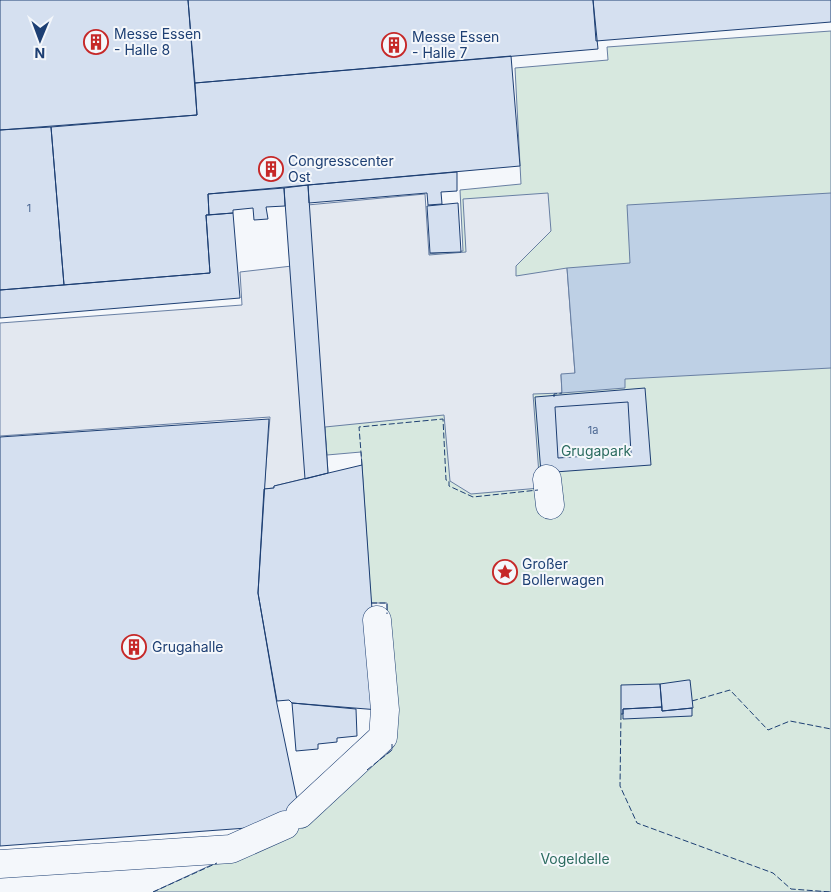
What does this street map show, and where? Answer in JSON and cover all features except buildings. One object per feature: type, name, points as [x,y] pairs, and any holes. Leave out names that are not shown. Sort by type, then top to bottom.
[{"type":"lane","points":[[0,864],[231,850],[293,820],[382,737],[385,710],[377,620]]},
{"type":"green space","name":"Grugapark","points":[[831,31],[831,892],[153,892],[295,826],[392,750],[387,603],[371,603],[361,452],[327,455],[306,244],[427,254],[463,251],[460,190],[521,184],[515,68],[608,60],[607,47]]},
{"type":"shaded area","points":[[548,193],[551,231],[516,266],[516,276],[567,268],[575,374],[561,375],[562,393],[533,394],[540,488],[471,494],[450,481],[444,415],[325,427],[328,473],[264,489],[270,417],[0,436],[0,323],[242,305],[240,272],[292,266],[286,207],[425,194],[429,255],[466,252],[463,199]]},
{"type":"water","points":[[831,193],[831,368],[625,379],[625,388],[562,393],[561,374],[575,373],[567,268],[630,263],[627,205]]},
{"type":"fence","points":[[554,397],[554,394],[562,393]]},
{"type":"fence","points":[[362,465],[359,427],[443,419],[446,480],[449,481],[449,486],[473,497],[538,490]]},
{"type":"fence","points":[[371,603],[387,603],[387,614]]},
{"type":"fence","points":[[692,701],[730,690],[768,730],[790,721],[831,729]]},
{"type":"fence","points":[[621,714],[620,786],[637,823],[773,873],[791,889],[831,892]]},
{"type":"fence","points":[[367,770],[392,750],[392,744]]},
{"type":"fence","points":[[153,892],[217,863]]},
{"type":"place","name":"Messe Essen - Halle 8","points":[[96,42]]},
{"type":"place","name":"Messe Essen - Halle 7","points":[[394,45]]},
{"type":"place","name":"Congresscenter Ost","points":[[271,169]]},
{"type":"place","name":"Großer Bollerwagen","points":[[505,572]]},
{"type":"place","name":"Grugahalle","points":[[134,647]]},
{"type":"park label","name":"Vogeldelle","points":[[575,859]]}]
